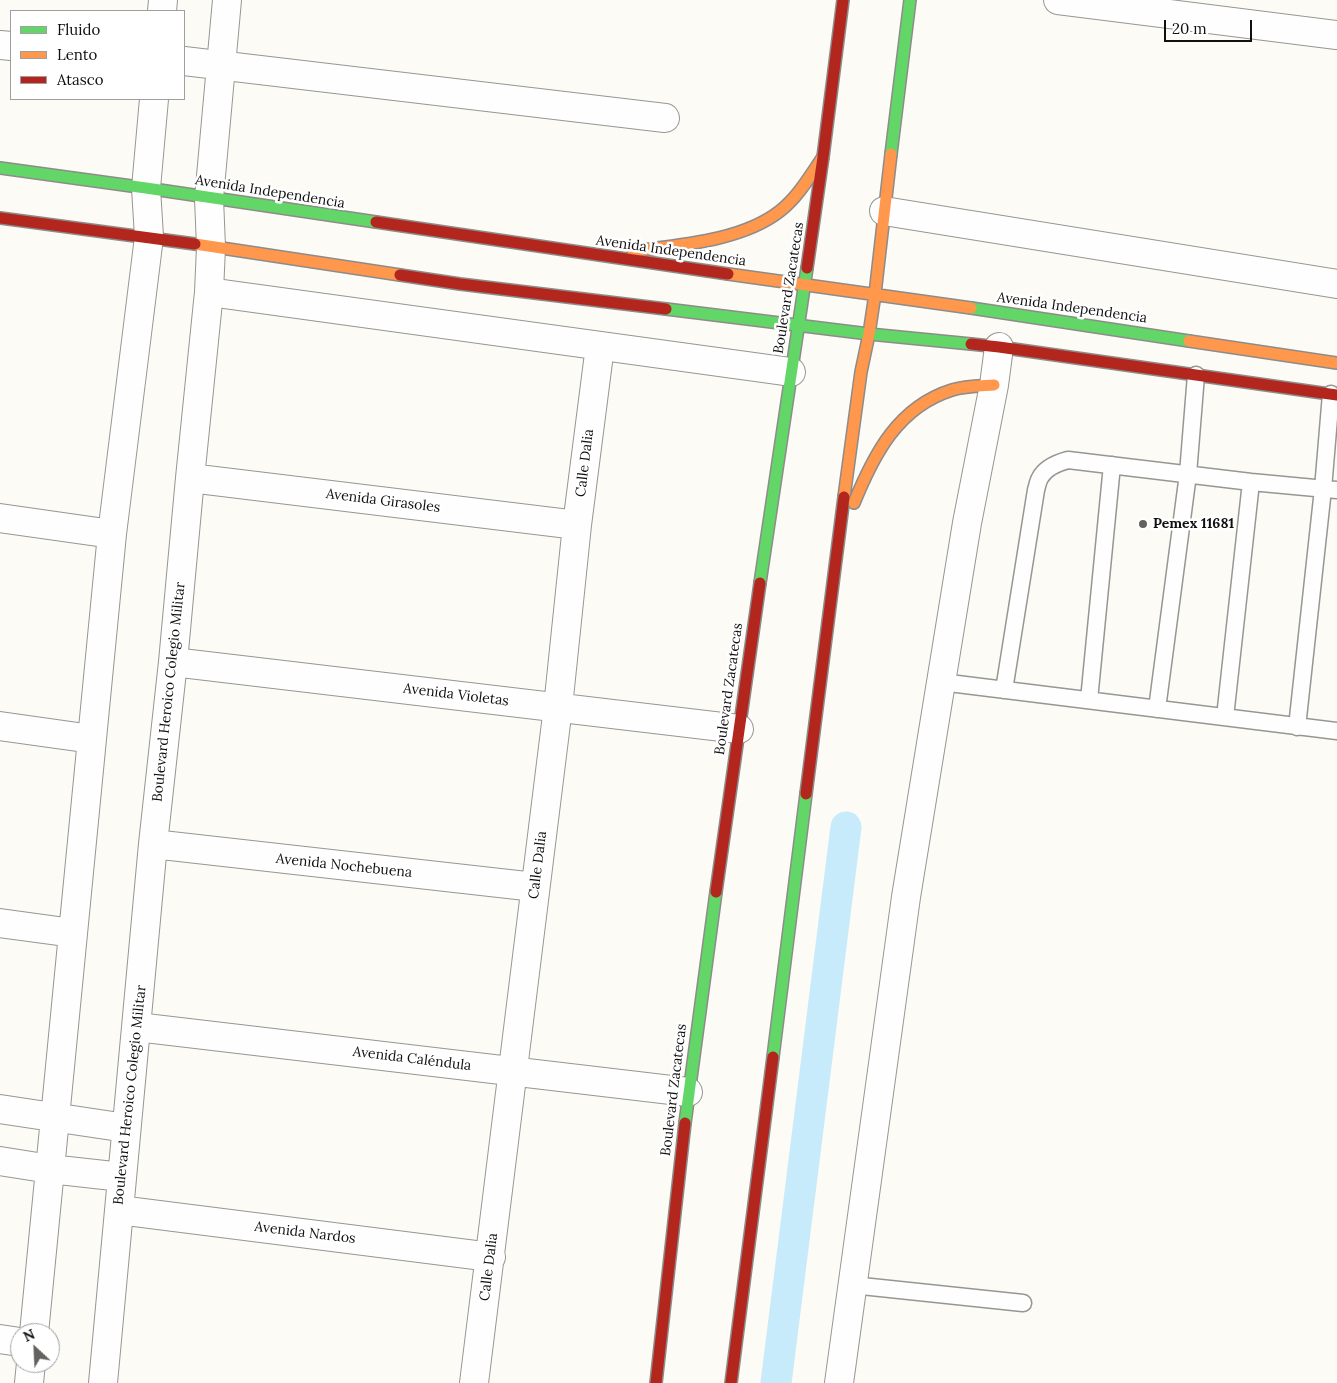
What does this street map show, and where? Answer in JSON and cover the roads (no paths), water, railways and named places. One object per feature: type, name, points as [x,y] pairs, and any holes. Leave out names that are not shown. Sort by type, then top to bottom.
[{"type":"main road","name":"Boulevard Zacatecas","points":[[656,1383],[688,1092],[738,729],[824,157],[843,0]]},
{"type":"main road","points":[[731,1383],[861,372],[875,294],[910,0]]},
{"type":"main road","points":[[602,256],[727,236],[756,226],[778,212],[798,193],[824,157]]},
{"type":"main road","name":"Avenida Independencia","points":[[0,168],[875,294],[1337,363]]},
{"type":"main road","points":[[0,218],[149,236],[460,284],[869,334],[999,347],[1334,395]]},
{"type":"main road","points":[[838,546],[865,475],[882,443],[905,415],[926,400],[950,390],[963,387],[994,385]]},
{"type":"street","name":"Boulevard Heroico Colegio Militar","points":[[103,1383],[153,844],[173,662],[209,292],[211,247],[209,198],[227,0]]},
{"type":"street","points":[[1058,0],[1337,35]]},
{"type":"street","points":[[185,62],[665,118]]},
{"type":"street","points":[[35,1323],[112,534],[149,236],[146,188],[154,100]]},
{"type":"street","points":[[884,211],[1337,284]]},
{"type":"street","points":[[209,292],[792,372]]},
{"type":"street","name":"Calle Dalia","points":[[474,1383],[558,707],[577,525],[600,346]]},
{"type":"street","points":[[839,1383],[902,926],[967,523],[994,385],[999,347]]},
{"type":"street","name":"Avenida Girasoles","points":[[190,478],[577,525]]},
{"type":"street","points":[[0,518],[112,534]]},
{"type":"street","name":"Avenida Violetas","points":[[173,662],[738,729]]},
{"type":"street","points":[[0,726],[92,739]]},
{"type":"street","name":"Avenida Nochebuena","points":[[153,844],[535,887]]},
{"type":"street","points":[[0,923],[73,933]]},
{"type":"street","name":"Avenida Caléndula","points":[[137,1027],[688,1092]]},
{"type":"street","points":[[0,1109],[126,1128]]},
{"type":"street","points":[[0,1162],[122,1176]]},
{"type":"street","name":"Avenida Nardos","points":[[119,1210],[491,1257]]},
{"type":"lane","points":[[1157,709],[1188,474],[1196,375]]},
{"type":"lane","points":[[1297,727],[1330,490],[1334,395]]},
{"type":"lane","points":[[1004,690],[1036,490],[1040,478],[1057,463],[1068,460],[1330,490]]},
{"type":"lane","points":[[1089,700],[1112,465]]},
{"type":"lane","points":[[1225,717],[1251,482]]},
{"type":"lane","points":[[941,682],[1337,731]]},
{"type":"lane","points":[[852,1285],[1023,1303]]},
{"type":"waterway","points":[[776,1383],[846,827]]},
{"type":"place","name":"Pemex 11681","points":[[1143,524]]}]
